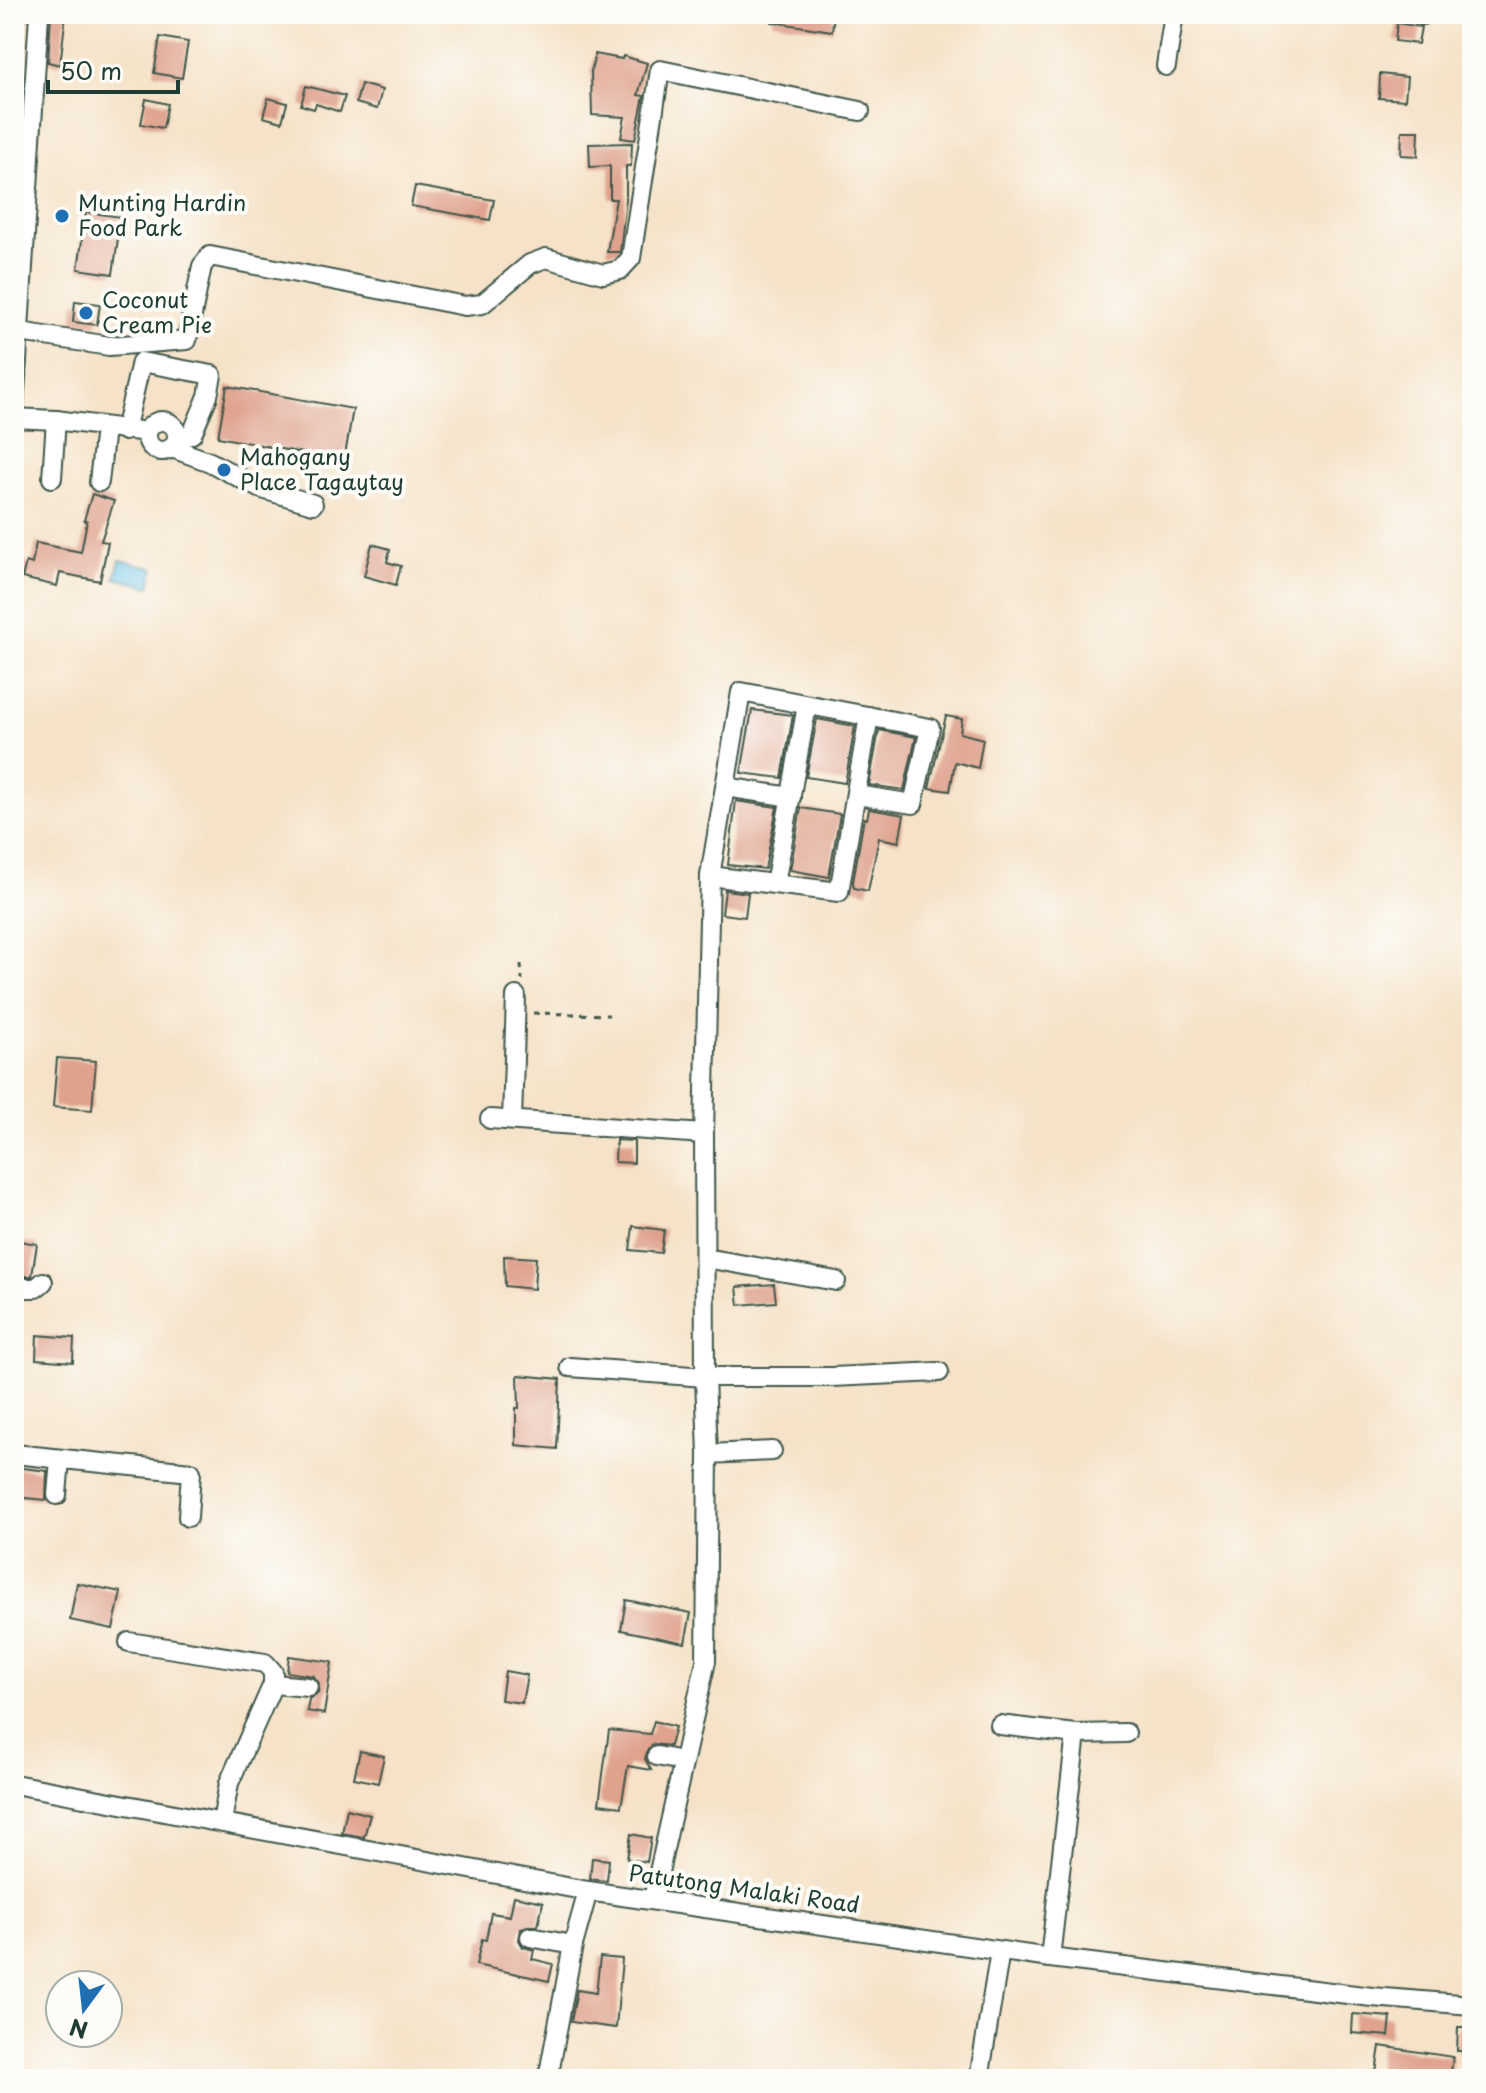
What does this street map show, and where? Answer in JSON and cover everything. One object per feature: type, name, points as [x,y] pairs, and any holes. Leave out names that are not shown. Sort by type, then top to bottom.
[{"type":"street","points":[[14,408],[20,332],[19,219],[39,14]]},
{"type":"street","points":[[1166,66],[1174,14]]},
{"type":"street","points":[[20,332],[109,346],[187,340],[202,266],[210,256],[465,306],[482,304],[530,264],[546,258],[603,274],[620,270],[631,258],[660,70],[860,111]]},
{"type":"street","points":[[14,418],[56,420],[125,431],[147,432],[148,442],[154,449],[163,451],[192,434],[208,396],[212,375],[141,362],[125,431]]},
{"type":"street","points":[[52,478],[56,420]]},
{"type":"street","points":[[99,482],[105,428]]},
{"type":"street","points":[[174,444],[259,488],[313,504]]},
{"type":"street","points":[[653,1899],[706,1661],[708,1454],[704,1134],[710,876],[741,692],[930,728],[913,804],[857,795]]},
{"type":"street","points":[[775,884],[807,705]]},
{"type":"street","points":[[710,876],[839,892],[869,716]]},
{"type":"street","points":[[725,787],[791,797]]},
{"type":"street","points":[[512,1120],[516,1004]]},
{"type":"street","points":[[490,1119],[704,1134]]},
{"type":"street","points":[[705,1258],[836,1281]]},
{"type":"street","points":[[14,1288],[36,1288],[43,1282]]},
{"type":"street","points":[[570,1367],[705,1377],[832,1377],[939,1372]]},
{"type":"street","points":[[708,1454],[772,1451]]},
{"type":"street","points":[[14,1454],[191,1472],[188,1517]]},
{"type":"street","points":[[57,1495],[60,1459]]},
{"type":"street","points":[[129,1642],[265,1663],[273,1672],[273,1684],[229,1783],[222,1822]]},
{"type":"street","points":[[273,1684],[308,1687]]},
{"type":"street","points":[[1000,1725],[1076,1734],[1126,1733]]},
{"type":"street","points":[[1050,1958],[1076,1734]]},
{"type":"street","points":[[657,1756],[682,1761]]},
{"type":"street","name":"Patutong Malaki Road","points":[[14,1784],[588,1891],[1050,1958],[1372,1997],[1472,2005]]},
{"type":"street","points":[[548,2079],[573,1945],[588,1891]]},
{"type":"street","points":[[530,1937],[573,1945]]},
{"type":"street","points":[[979,2079],[1000,1951]]},
{"type":"path","points":[[516,1004],[609,1015]]},
{"type":"water","points":[[120,560],[154,568],[150,587],[115,578]]},
{"type":"building","points":[[51,14],[66,14],[60,65],[48,62]]},
{"type":"building","points":[[773,14],[834,14],[832,31],[772,22]]},
{"type":"building","points":[[1397,23],[1421,27],[1418,44],[1395,41]]},
{"type":"building","points":[[160,37],[188,42],[182,78],[154,73]]},
{"type":"building","points":[[595,54],[622,59],[623,56],[647,63],[638,95],[644,96],[635,140],[621,138],[625,117],[592,115],[591,71]]},
{"type":"building","points":[[1380,74],[1407,77],[1405,100],[1379,98]]},
{"type":"building","points":[[361,84],[382,90],[377,109],[356,103]]},
{"type":"building","points":[[306,86],[345,96],[340,112],[316,104],[314,109],[301,105]]},
{"type":"building","points":[[268,98],[287,103],[282,122],[263,117]]},
{"type":"building","points":[[146,99],[168,104],[163,128],[141,124]]},
{"type":"building","points":[[1402,131],[1419,131],[1418,156],[1401,155]]},
{"type":"building","points":[[632,143],[631,166],[626,166],[620,252],[607,252],[616,199],[610,199],[610,166],[590,167],[589,144]]},
{"type":"building","points":[[415,186],[494,200],[490,220],[411,206]]},
{"type":"building","points":[[86,212],[121,217],[113,274],[78,269]]},
{"type":"building","name":"Coconut Cream Pie","points":[[75,301],[100,304],[97,325],[73,322]]},
{"type":"building","points":[[227,386],[353,409],[344,461],[218,437]]},
{"type":"building","points":[[92,494],[114,501],[101,541],[108,542],[100,581],[60,573],[57,586],[22,578],[26,562],[32,564],[36,543],[81,552],[87,521],[84,520]]},
{"type":"building","points":[[372,544],[390,549],[387,562],[401,566],[396,585],[364,576]]},
{"type":"building","points":[[752,710],[793,715],[782,778],[741,773]]},
{"type":"building","points":[[946,716],[962,719],[960,733],[983,739],[978,768],[955,762],[950,791],[929,788]]},
{"type":"building","points":[[817,719],[855,726],[845,783],[806,777]]},
{"type":"building","points":[[879,730],[916,737],[904,790],[869,785]]},
{"type":"building","points":[[736,801],[777,807],[765,869],[728,865]]},
{"type":"building","points":[[801,808],[840,814],[829,877],[790,870]]},
{"type":"building","points":[[869,809],[904,815],[899,842],[879,838],[868,891],[854,888],[853,882],[864,818],[867,819]]},
{"type":"building","points":[[725,890],[748,893],[745,917],[722,914]]},
{"type":"building","points":[[57,1058],[96,1061],[92,1110],[53,1107]]},
{"type":"building","points":[[616,1140],[634,1141],[634,1163],[615,1162]]},
{"type":"building","points":[[633,1226],[664,1230],[661,1253],[630,1250]]},
{"type":"building","points":[[14,1240],[37,1244],[32,1276],[14,1276]]},
{"type":"building","points":[[504,1256],[536,1258],[534,1289],[505,1286]]},
{"type":"building","points":[[774,1284],[776,1302],[739,1305],[737,1287]]},
{"type":"building","points":[[37,1335],[74,1338],[73,1362],[36,1359]]},
{"type":"building","points":[[518,1375],[560,1379],[557,1449],[516,1445]]},
{"type":"building","points":[[14,1467],[47,1471],[46,1500],[14,1497]]},
{"type":"building","points":[[77,1583],[121,1592],[113,1629],[70,1620]]},
{"type":"building","points":[[626,1600],[691,1613],[685,1643],[621,1630]]},
{"type":"building","points":[[289,1656],[332,1662],[324,1714],[307,1711],[309,1699],[318,1693],[319,1683],[313,1676],[287,1672]]},
{"type":"building","points":[[505,1671],[527,1675],[522,1703],[501,1700]]},
{"type":"building","points":[[654,1721],[675,1727],[670,1746],[654,1744],[648,1749],[645,1759],[651,1770],[628,1766],[621,1807],[599,1804],[609,1730],[650,1734]]},
{"type":"building","points":[[360,1751],[384,1756],[378,1783],[354,1778]]},
{"type":"building","points":[[347,1809],[370,1815],[364,1837],[342,1833]]},
{"type":"building","points":[[631,1834],[651,1838],[647,1862],[627,1859]]},
{"type":"building","points":[[592,1858],[609,1860],[607,1881],[590,1879]]},
{"type":"building","points":[[514,1896],[543,1902],[538,1926],[521,1929],[519,1940],[523,1947],[534,1950],[532,1959],[553,1964],[549,1981],[476,1965],[482,1939],[486,1940],[491,1913],[510,1916]]},
{"type":"building","points":[[600,1957],[622,1959],[616,2028],[571,2022],[577,1990],[596,1993]]},
{"type":"building","points":[[1353,2014],[1391,2017],[1389,2036],[1352,2033]]},
{"type":"building","points":[[1458,2027],[1472,2027],[1472,2051],[1457,2051]]},
{"type":"building","points":[[1380,2046],[1453,2057],[1450,2079],[1375,2079]]},
{"type":"place","name":"Munting Hardin Food Park","points":[[62,216]]},
{"type":"place","name":"Coconut Cream Pie","points":[[86,313]]},
{"type":"place","name":"Mahogany Place Tagaytay","points":[[224,470]]}]
